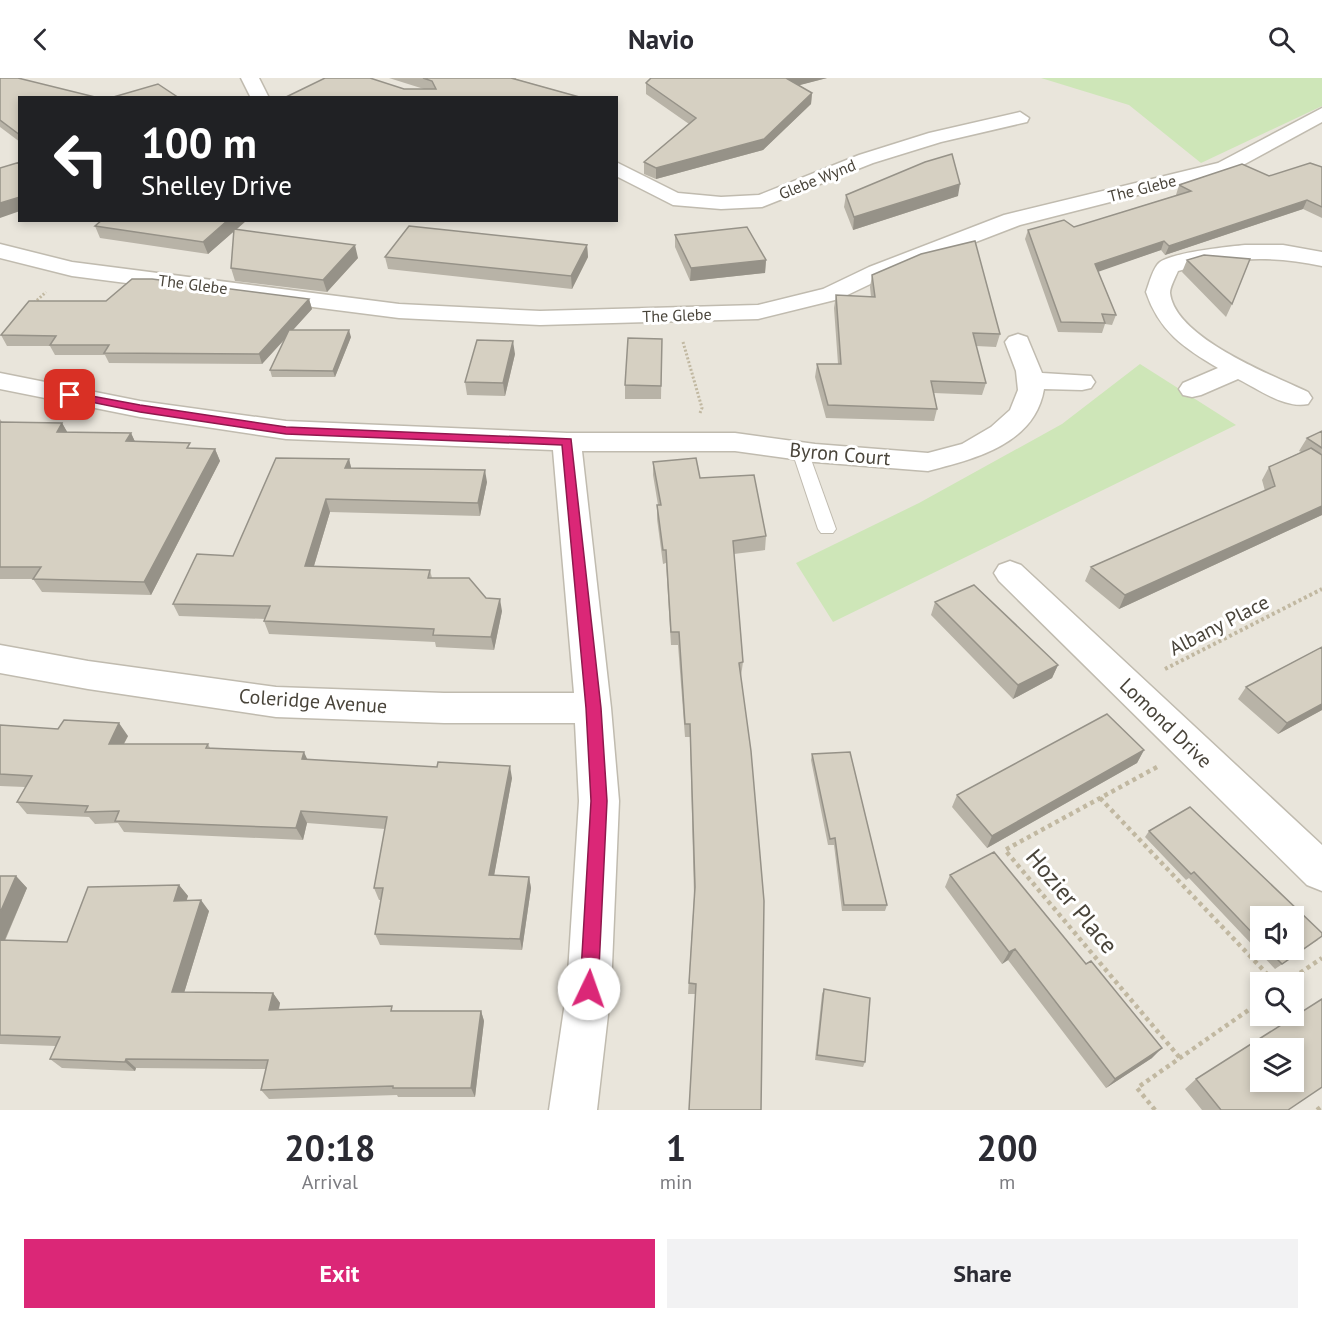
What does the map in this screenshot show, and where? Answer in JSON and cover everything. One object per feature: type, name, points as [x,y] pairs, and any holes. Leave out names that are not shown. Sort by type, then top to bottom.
[{"type":"street","points":[[250,78],[259,96]]},
{"type":"street","name":"The Glebe","points":[[0,251],[72,269],[399,311],[540,318],[758,312],[831,294],[877,272],[1012,220],[1225,167],[1322,114]]},
{"type":"street","name":"Glebe Wynd","points":[[618,169],[674,200],[721,203],[762,201],[866,159],[936,137],[1020,118]]},
{"type":"street","points":[[1298,398],[1236,367],[1186,336],[1167,316],[1158,292],[1168,267],[1205,255],[1264,250],[1319,253]]},
{"type":"street","name":"Byron Court","points":[[0,381],[140,409],[286,430],[567,442],[735,442],[800,451],[928,462],[972,450],[1001,433],[1023,414],[1031,390],[1018,342]]},
{"type":"street","points":[[1192,389],[1223,377],[1236,367]]},
{"type":"street","points":[[1030,380],[1082,382]]},
{"type":"street","points":[[567,442],[593,708],[598,813],[589,989],[573,1110]]},
{"type":"street","name":"Lomond Drive","points":[[1010,573],[1322,872]]},
{"type":"street","name":"Coleridge Avenue","points":[[0,659],[88,675],[276,702],[444,708],[593,708]]},
{"type":"lane","points":[[800,451],[827,529]]},
{"type":"path","points":[[29,309],[72,269]]},
{"type":"path","points":[[676,316],[702,408],[690,442]]},
{"type":"path","name":"Albany Place","points":[[1129,688],[1322,589]]},
{"type":"path","name":"Hozier Place","points":[[1180,1058],[1005,850],[1191,747]]},
{"type":"path","points":[[1100,798],[1265,972]]},
{"type":"path","points":[[1302,972],[1322,958]]},
{"type":"path","points":[[1155,1110],[1137,1088],[1250,1009]]},
{"type":"path","points":[[1317,1110],[1322,1106]]},
{"type":"shaded area","points":[[26,78],[1322,78],[1322,1110],[0,1110],[0,84]]},
{"type":"green space","points":[[1041,78],[1322,78],[1322,106],[1201,163],[1129,105]]},
{"type":"green space","points":[[1140,364],[1236,425],[833,622],[796,563],[919,503],[1062,424]]},
{"type":"building","points":[[0,78],[18,78],[91,96],[18,96],[18,134],[0,120]]},
{"type":"building","points":[[325,78],[370,78],[404,89],[436,89],[432,81],[423,78],[511,78],[576,96],[288,96]]},
{"type":"building","points":[[651,78],[786,78],[812,93],[764,139],[656,168],[644,162],[696,118],[646,83]]},
{"type":"building","points":[[158,84],[176,96],[117,96]]},
{"type":"building","points":[[952,154],[960,184],[854,217],[846,195],[925,162]]},
{"type":"building","points":[[18,163],[18,198],[0,203],[0,168]]},
{"type":"building","points":[[1310,163],[1322,167],[1322,207],[1307,200],[1169,246],[1164,241],[1095,264],[1116,315],[1102,314],[1105,323],[1061,322],[1028,230],[1064,220],[1074,227],[1191,191],[1179,185],[1242,164],[1269,176]]},
{"type":"building","points":[[100,222],[226,222],[203,242],[95,226]]},
{"type":"building","points":[[409,226],[587,245],[571,276],[385,257]]},
{"type":"building","points":[[747,227],[766,260],[691,268],[675,235]]},
{"type":"building","points":[[234,229],[355,245],[323,280],[231,268]]},
{"type":"building","points":[[975,241],[1000,334],[973,333],[986,383],[931,381],[937,409],[828,405],[817,364],[841,364],[836,295],[875,297],[872,275],[921,254]]},
{"type":"building","points":[[1204,255],[1250,259],[1232,304],[1187,260]]},
{"type":"building","points":[[132,279],[152,279],[309,299],[259,354],[104,353],[109,345],[50,345],[56,336],[1,335],[29,301],[106,301]]},
{"type":"building","points":[[289,330],[349,330],[333,371],[270,370]]},
{"type":"building","points":[[628,338],[662,339],[661,386],[625,385]]},
{"type":"building","points":[[477,340],[513,341],[503,383],[465,382]]},
{"type":"building","points":[[0,422],[62,423],[57,432],[131,433],[126,441],[190,443],[187,448],[215,449],[144,582],[33,579],[41,567],[0,567]]},
{"type":"building","points":[[1322,431],[1322,448],[1307,438]]},
{"type":"building","points":[[1311,448],[1322,455],[1322,506],[1125,595],[1091,567],[1275,486],[1269,467]]},
{"type":"building","points":[[276,458],[349,459],[345,468],[485,470],[478,503],[326,499],[305,566],[430,570],[428,578],[469,578],[486,598],[500,599],[491,637],[433,635],[434,629],[264,621],[270,606],[173,604],[197,554],[233,556]]},
{"type":"building","points":[[696,458],[700,478],[754,475],[766,536],[733,541],[743,662],[739,663],[751,751],[764,901],[761,1110],[689,1110],[696,984],[689,983],[695,887],[690,724],[685,724],[679,632],[671,632],[666,550],[663,550],[657,505],[661,505],[653,462]]},
{"type":"building","points":[[974,585],[1058,665],[1018,685],[935,602]]},
{"type":"building","points":[[1322,647],[1322,704],[1287,723],[1246,687]]},
{"type":"building","points":[[1107,714],[1144,750],[992,836],[957,795]]},
{"type":"building","points":[[64,720],[119,723],[109,744],[208,744],[206,748],[304,752],[302,759],[437,767],[438,762],[510,766],[489,875],[529,877],[520,939],[375,934],[383,888],[374,888],[387,817],[301,811],[296,828],[115,821],[119,811],[85,812],[88,806],[17,802],[32,776],[0,774],[0,725],[58,729]]},
{"type":"building","points":[[850,752],[887,905],[844,905],[835,838],[830,839],[812,754]]},
{"type":"building","points":[[1190,807],[1294,906],[1250,906],[1250,931],[1194,872],[1191,874],[1149,831]]},
{"type":"building","points":[[994,852],[1086,964],[1091,961],[1162,1048],[1115,1079],[1015,949],[1009,952],[950,875]]},
{"type":"building","points":[[0,876],[16,876],[0,913]]},
{"type":"building","points":[[179,885],[174,901],[201,900],[172,992],[273,993],[269,1010],[392,1006],[391,1011],[481,1011],[471,1088],[393,1088],[393,1086],[261,1090],[268,1060],[126,1059],[125,1062],[50,1059],[60,1037],[0,1035],[0,940],[67,942],[88,887]]},
{"type":"building","points":[[1304,916],[1322,933],[1322,936],[1304,949]]},
{"type":"building","points":[[824,989],[870,998],[865,1062],[817,1055]]},
{"type":"building","points":[[1322,999],[1322,1087],[1288,1110],[1221,1110],[1196,1079],[1250,1045],[1250,1092],[1304,1092],[1304,1038],[1261,1038],[1279,1026],[1304,1026],[1304,1010]]},
{"type":"route","points":[[70,395],[140,409],[286,430],[567,442],[593,708],[599,801],[589,989]]}]
